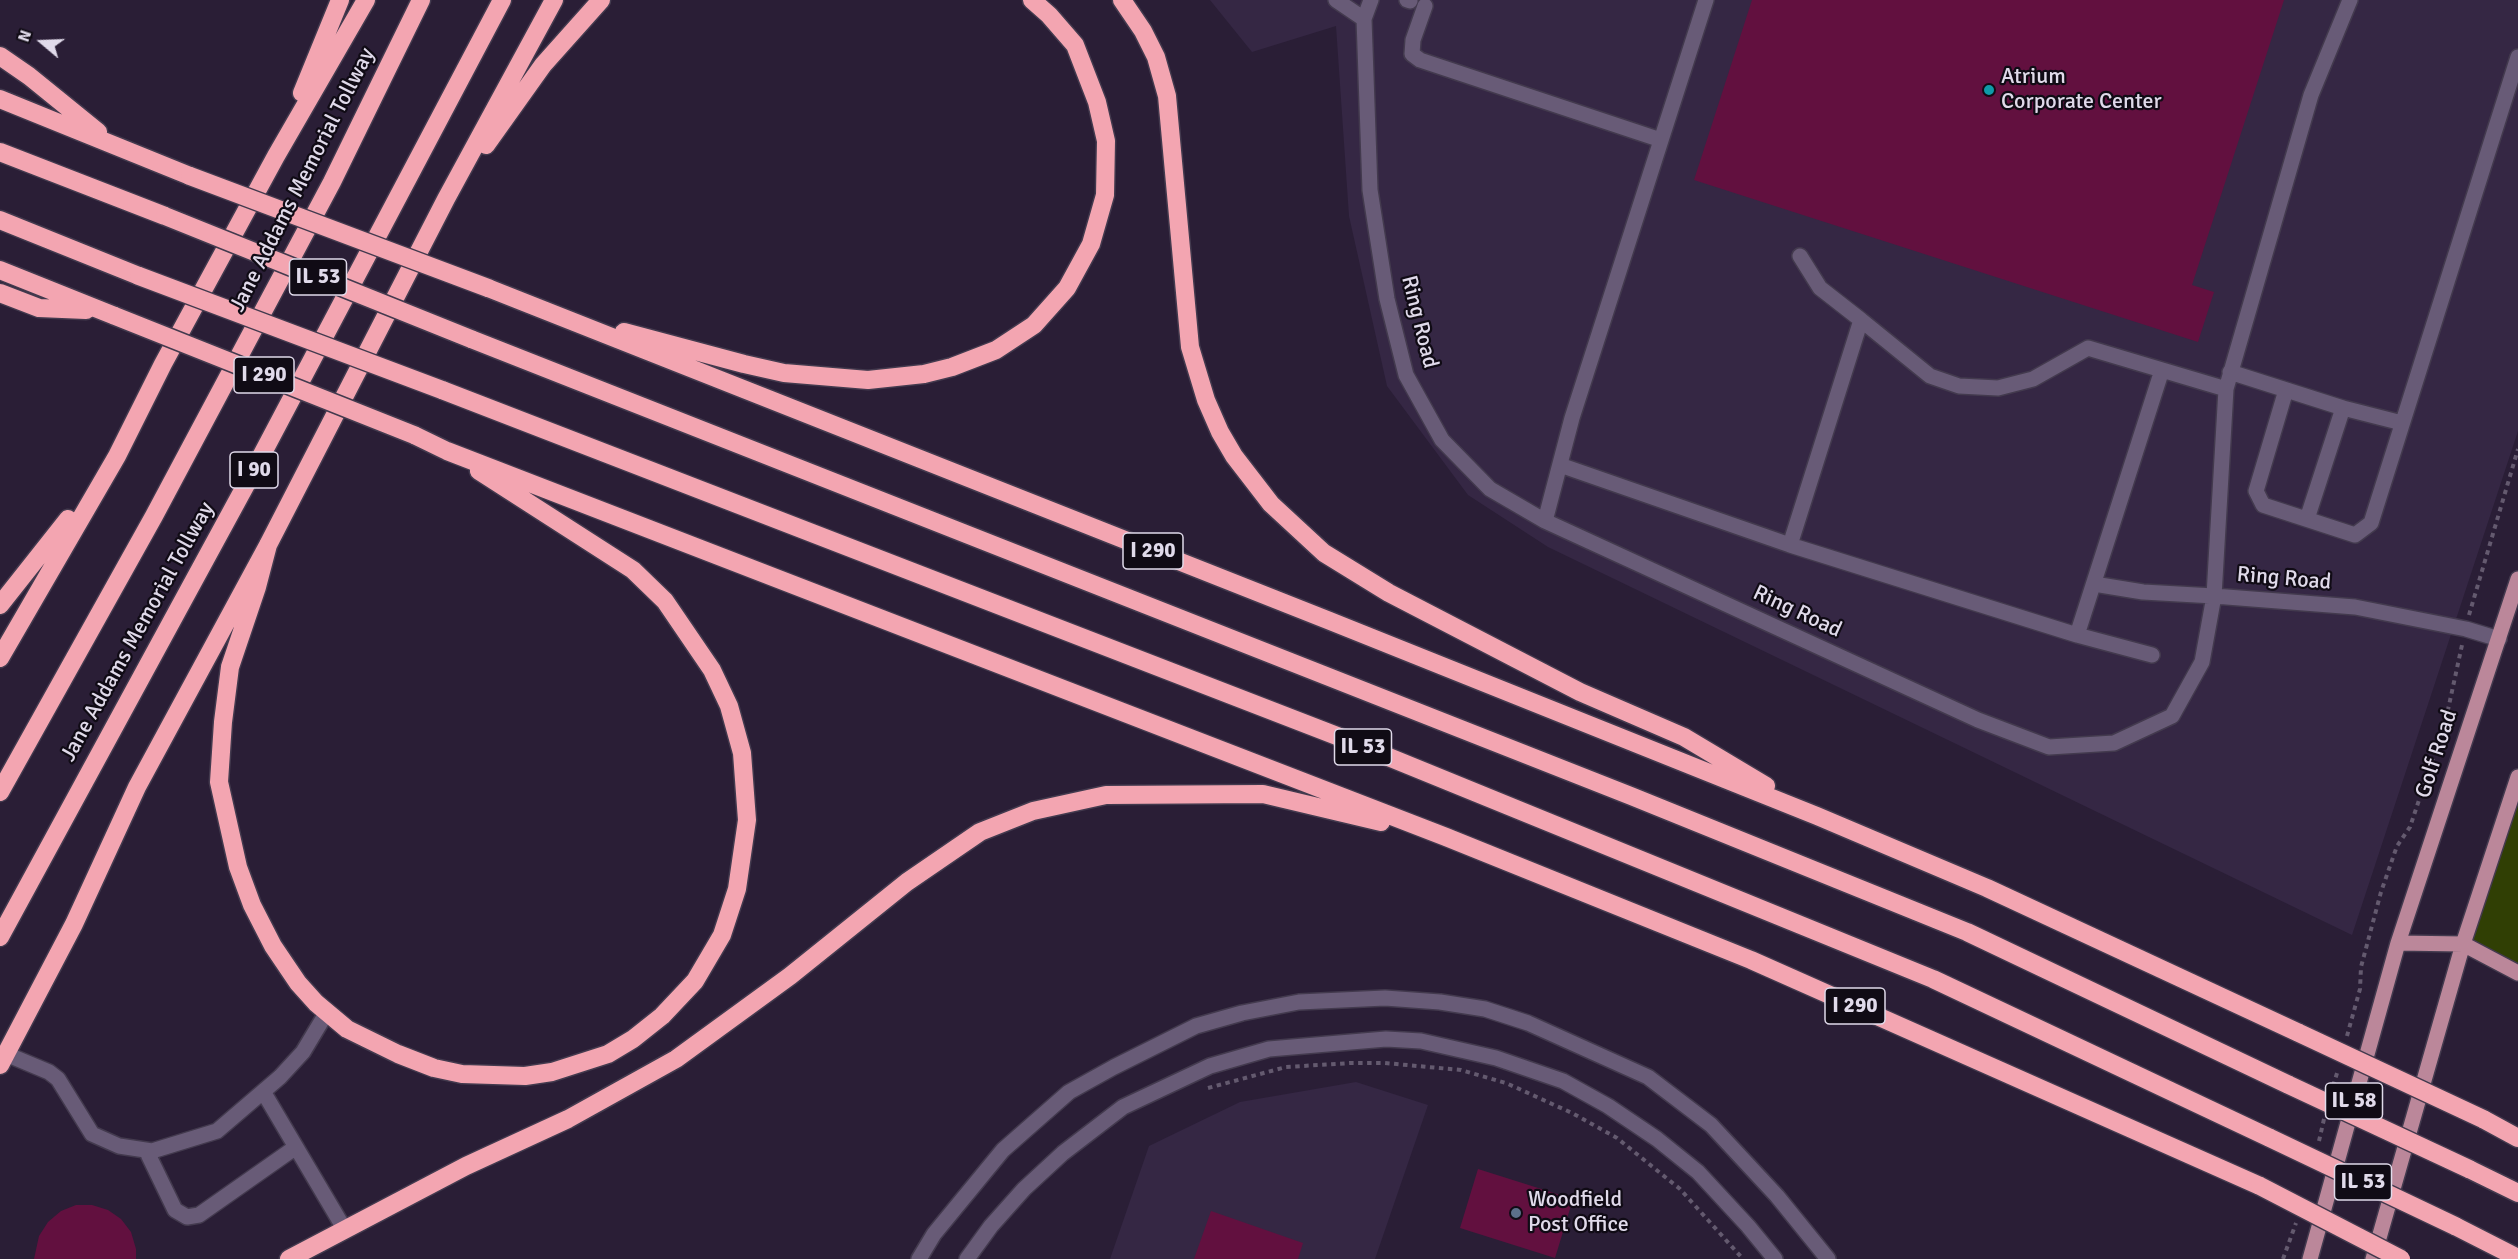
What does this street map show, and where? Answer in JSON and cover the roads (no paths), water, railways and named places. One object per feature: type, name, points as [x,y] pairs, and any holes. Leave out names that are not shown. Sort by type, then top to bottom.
[{"type":"highway","points":[[276,156],[339,0]]},
{"type":"highway","points":[[0,658],[117,456],[169,354],[276,156],[366,0]]},
{"type":"highway","name":"Jane Addams Memorial Tollway","points":[[0,792],[154,516],[332,182],[421,0]]},
{"type":"highway","name":"Jane Addams Memorial Tollway","points":[[0,937],[275,429],[502,0]]},
{"type":"highway","points":[[3,1060],[74,924],[137,787],[268,545],[446,199],[554,0]]},
{"type":"highway","points":[[446,199],[543,65],[601,0]]},
{"type":"highway","points":[[547,311],[774,371],[868,380],[924,374],[952,367],[996,350],[1014,340],[1034,325],[1067,288],[1090,244],[1105,195],[1106,141],[1097,102],[1076,45],[1032,0]]},
{"type":"highway","points":[[1122,0],[1143,31],[1156,57],[1167,96],[1190,347],[1206,400],[1220,432],[1234,456],[1271,504],[1324,553],[1389,593],[1580,692],[1684,737],[1817,816]]},
{"type":"highway","points":[[0,56],[29,76],[114,145]]},
{"type":"highway","points":[[0,99],[114,145]]},
{"type":"highway","name":"I 290","points":[[114,145],[547,311],[1319,616],[1817,816],[1987,888],[2300,1033],[2518,1138]]},
{"type":"highway","name":"IL 53","points":[[0,152],[1631,796],[1956,927],[2518,1193]]},
{"type":"highway","name":"IL 53","points":[[0,220],[139,276],[441,390],[1337,736],[1933,978],[2518,1258]]},
{"type":"highway","points":[[0,270],[108,313]]},
{"type":"highway","points":[[0,293],[39,308],[108,313]]},
{"type":"highway","name":"I 290","points":[[108,313],[414,435],[447,451],[1446,837],[1751,960],[2260,1186],[2401,1259]]},
{"type":"highway","points":[[268,545],[257,587],[230,667],[219,782],[238,867],[252,905],[273,946],[298,983],[347,1029],[390,1051],[434,1068],[488,1076],[525,1076],[552,1072],[608,1054],[633,1039],[662,1016],[695,981],[722,935],[737,890],[747,820],[742,753],[729,705],[712,670],[665,601],[633,570],[447,451]]},
{"type":"highway","points":[[0,605],[31,569],[117,456]]},
{"type":"highway","points":[[289,1259],[466,1166],[568,1119],[676,1059],[790,976],[916,876],[980,832],[1033,811],[1106,795],[1263,794],[1446,837]]},
{"type":"main road","name":"Golf Road","points":[[2398,944],[2518,579]]},
{"type":"main road","name":"IL 58","points":[[2373,1259],[2463,944],[2518,777]]},
{"type":"main road","points":[[2398,944],[2463,944],[2518,973]]},
{"type":"main road","name":"IL 58","points":[[2310,1259],[2398,944]]},
{"type":"street","points":[[1336,0],[1364,19]]},
{"type":"street","name":"Ring Road","points":[[1371,0],[1364,19],[1370,190],[1388,299],[1406,375],[1442,440],[1490,489],[1545,521],[1978,720],[2049,747],[2114,742],[2172,716],[2202,662],[2214,596],[2355,607],[2466,629],[2499,639]]},
{"type":"street","points":[[1545,521],[1572,418],[1706,0]]},
{"type":"street","points":[[2094,584],[2143,592],[2214,596],[2226,389],[2311,95],[2350,0]]},
{"type":"street","points":[[1425,6],[1413,40],[1412,54],[1420,60],[1661,140]]},
{"type":"street","points":[[2286,390],[2256,491],[2262,505],[2355,535],[2371,524],[2518,57]]},
{"type":"street","points":[[1800,256],[1820,288],[1930,376],[1959,386],[1998,388],[2033,379],[2088,348],[2226,389]]},
{"type":"street","points":[[1790,545],[1861,320]]},
{"type":"street","points":[[2077,635],[2162,370]]},
{"type":"street","points":[[2230,372],[2343,408],[2402,423]]},
{"type":"street","points":[[2307,519],[2343,408]]},
{"type":"street","points":[[1560,465],[1790,545],[2077,635],[2152,655]]},
{"type":"street","points":[[919,1259],[940,1225],[1003,1150],[1069,1092],[1196,1026],[1242,1013],[1299,1002],[1385,998],[1440,1002],[1485,1009],[1528,1023],[1648,1077],[1711,1125],[1776,1196],[1828,1259]]},
{"type":"street","points":[[3,1060],[49,1072],[58,1079],[92,1134],[119,1146],[153,1151],[217,1131],[264,1093],[303,1052],[327,1012]]},
{"type":"street","points":[[967,1259],[991,1226],[1024,1189],[1063,1153],[1123,1107],[1210,1066],[1269,1049],[1386,1039],[1421,1041],[1496,1058],[1563,1081],[1608,1106],[1657,1139],[1698,1173],[1748,1226],[1775,1259]]},
{"type":"street","points":[[264,1093],[345,1230]]},
{"type":"street","points":[[146,1150],[175,1210],[187,1217],[199,1215],[296,1147]]},
{"type":"place","name":"Atrium Corporate Center","points":[[1989,90]]},
{"type":"place","name":"Woodfield Post Office","points":[[1516,1213]]}]
